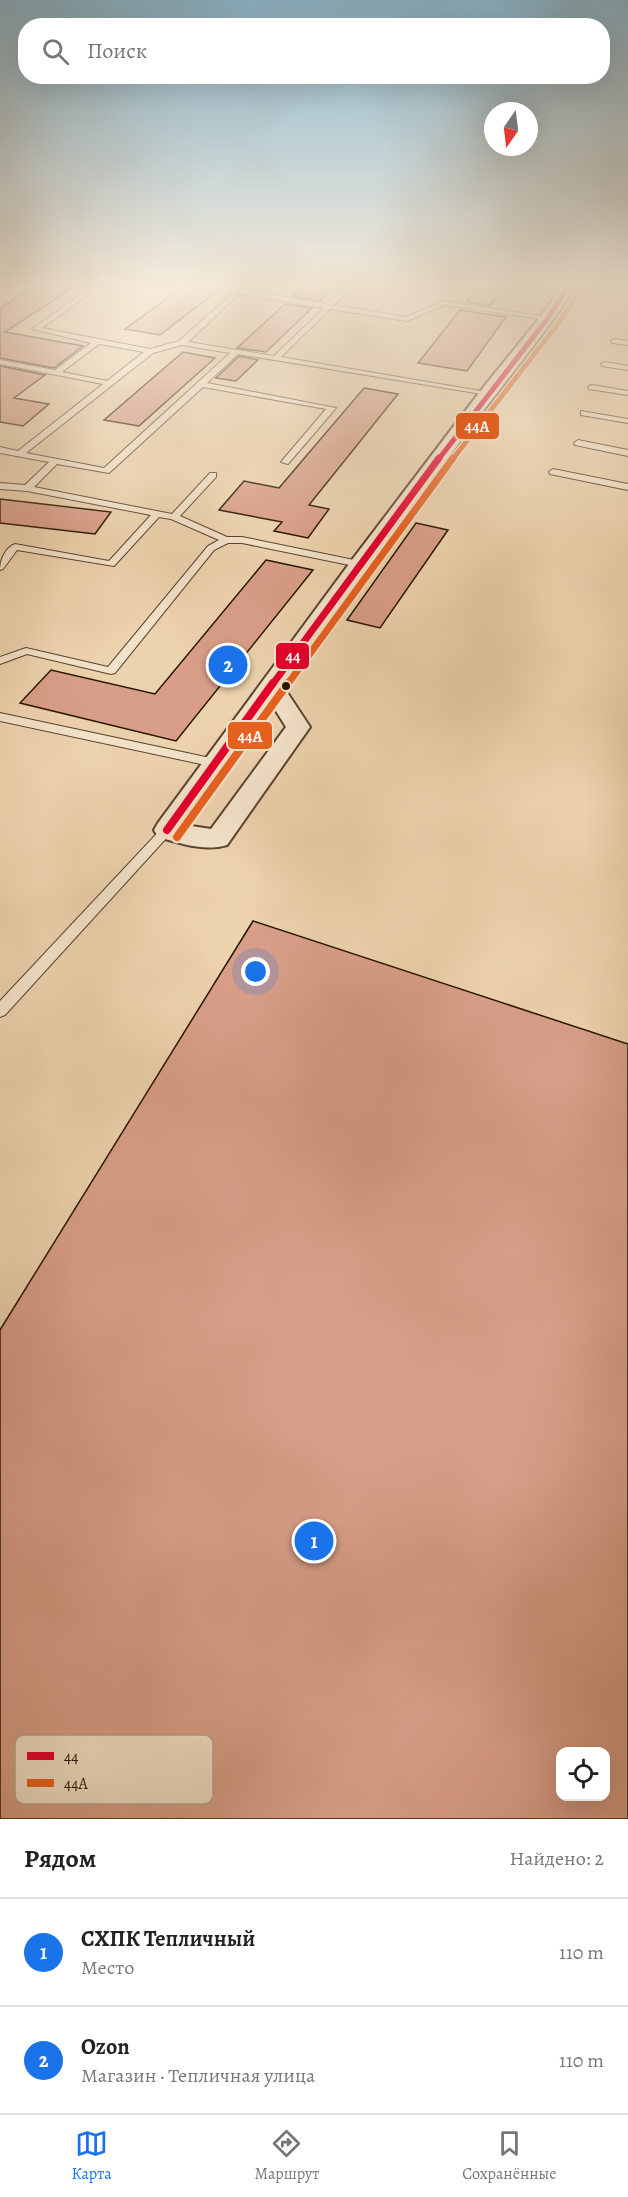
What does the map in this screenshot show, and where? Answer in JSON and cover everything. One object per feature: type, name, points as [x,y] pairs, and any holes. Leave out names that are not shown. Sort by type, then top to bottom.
[{"type":"street","points":[[272,686],[298,727],[218,838],[199,838],[167,830],[359,564],[507,369]]},
{"type":"lane","points":[[35,369],[107,383]]},
{"type":"lane","points":[[56,373],[61,369]]},
{"type":"lane","points":[[20,454],[126,369]]},
{"type":"lane","points":[[0,450],[106,471],[218,369]]},
{"type":"lane","points":[[342,369],[488,393]]},
{"type":"lane","points":[[201,384],[333,408],[285,462]]},
{"type":"lane","points":[[592,387],[628,393]]},
{"type":"lane","points":[[584,413],[628,421]]},
{"type":"lane","points":[[578,444],[628,453]]},
{"type":"lane","points":[[27,488],[55,461]]},
{"type":"lane","points":[[552,472],[628,487]]},
{"type":"lane","points":[[174,517],[213,475]]},
{"type":"lane","points":[[0,486],[27,488],[174,517],[226,540],[242,540],[359,564]]},
{"type":"lane","points":[[0,567],[15,548],[111,564],[158,514]]},
{"type":"lane","points":[[0,661],[26,651],[111,671],[211,548],[226,540]]},
{"type":"lane","points":[[0,717],[215,763]]},
{"type":"lane","points":[[0,1011],[167,830]]},
{"type":"building","points":[[0,369],[14,369],[45,375],[14,398],[49,404],[23,426],[0,422]]},
{"type":"building","points":[[163,369],[203,369],[139,426],[104,420]]},
{"type":"building","points":[[226,369],[249,369],[236,381],[216,378]]},
{"type":"building","points":[[364,388],[398,394],[309,505],[329,509],[308,538],[274,531],[282,522],[219,510],[244,481],[279,488]]},
{"type":"building","points":[[0,499],[111,512],[95,534],[0,523]]},
{"type":"building","points":[[416,523],[448,530],[380,628],[347,620]]},
{"type":"building","points":[[266,560],[313,570],[176,741],[20,703],[51,670],[155,694]]},
{"type":"building","points":[[253,921],[628,1044],[628,1819],[0,1819],[0,1330]]},
{"type":"transit line","name":"44","points":[[167,830],[359,564],[507,369]]},
{"type":"transit line","name":"44А","points":[[177,837],[369,571],[522,369]]},
{"type":"place","name":"Ozon","points":[[228,665]]},
{"type":"place","name":"СХПК Тепличный","points":[[314,1541]]}]
